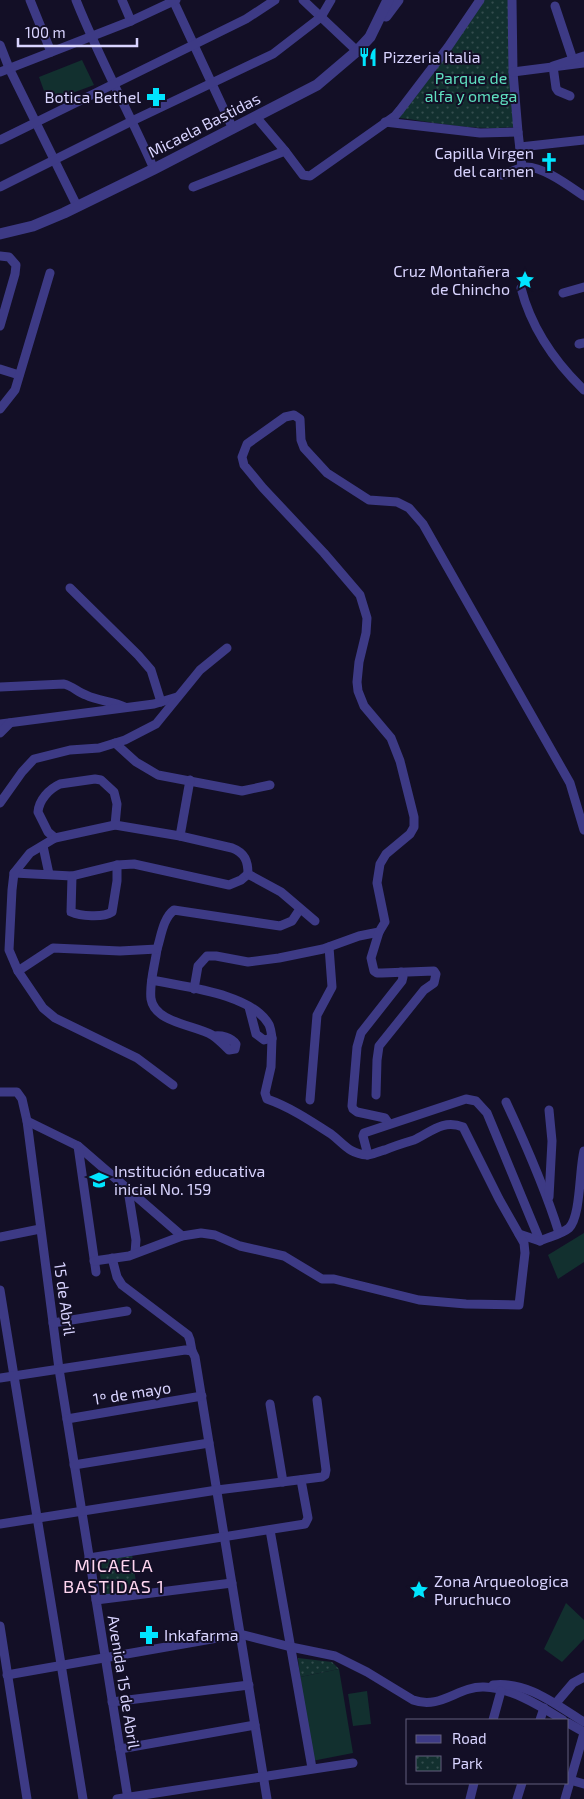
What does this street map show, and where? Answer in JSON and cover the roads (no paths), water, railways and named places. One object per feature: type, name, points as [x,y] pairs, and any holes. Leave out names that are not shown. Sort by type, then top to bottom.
[{"type":"street","points":[[30,0],[51,52]]},
{"type":"street","points":[[76,0],[90,37],[132,120],[154,169]]},
{"type":"street","points":[[122,0],[131,21]]},
{"type":"street","points":[[0,72],[131,21],[174,0],[233,129]]},
{"type":"street","points":[[0,140],[194,45],[258,12],[275,0]]},
{"type":"street","points":[[303,0],[357,51]]},
{"type":"street","points":[[0,187],[132,120],[273,54],[321,18],[331,0]]},
{"type":"street","name":"Micaela Bastidas","points":[[0,234],[33,226],[77,206],[154,169],[317,85],[357,51],[370,37],[388,0]]},
{"type":"street","points":[[370,37],[398,0]]},
{"type":"street","points":[[256,117],[285,151],[302,175],[310,176],[400,110],[448,47],[480,0]]},
{"type":"street","points":[[512,0],[513,72],[522,167]]},
{"type":"street","points":[[555,6],[573,60]]},
{"type":"street","points":[[0,45],[9,68],[77,206]]},
{"type":"street","points":[[553,66],[584,56]]},
{"type":"street","points":[[513,72],[584,63]]},
{"type":"street","points":[[553,66],[556,88],[570,96]]},
{"type":"street","points":[[384,122],[486,133],[518,132]]},
{"type":"street","points":[[520,147],[584,140]]},
{"type":"street","points":[[193,187],[285,151]]},
{"type":"street","points":[[502,174],[522,167],[535,168],[584,196]]},
{"type":"street","points":[[0,256],[9,257],[16,265],[3,307],[0,326]]},
{"type":"street","points":[[0,409],[15,390],[50,273]]},
{"type":"street","points":[[563,293],[584,287]]},
{"type":"street","points":[[521,288],[526,307],[545,342],[569,376],[584,390]]},
{"type":"street","points":[[0,369],[20,375]]},
{"type":"street","points":[[376,1096],[379,1046],[424,990],[434,983],[436,974],[434,971],[377,973],[374,971],[371,958],[379,932],[386,922],[378,883],[380,864],[386,854],[410,834],[414,828],[414,817],[400,761],[391,738],[364,706],[358,691],[356,682],[366,633],[367,618],[360,595],[324,553],[262,488],[244,465],[242,457],[247,444],[285,417],[294,415],[300,419],[301,440],[304,448],[327,473],[370,500],[397,502],[409,508],[423,524],[570,784],[584,830]]},
{"type":"street","points":[[70,588],[138,654],[151,670],[161,702]]},
{"type":"street","points":[[0,803],[22,772],[34,759],[70,750],[99,748],[115,743],[156,724],[200,670],[227,648]]},
{"type":"street","points":[[0,687],[64,684],[72,686],[82,694],[114,702],[125,707]]},
{"type":"street","points":[[0,733],[5,723],[161,702],[177,697]]},
{"type":"street","points":[[115,743],[136,762],[158,775],[242,791],[270,785]]},
{"type":"street","points":[[55,838],[48,832],[38,812],[41,800],[60,784],[95,779],[101,780],[114,792],[117,804],[115,825]]},
{"type":"street","points":[[180,836],[190,780]]},
{"type":"street","points":[[173,1085],[137,1058],[54,1018],[43,1008],[18,971],[10,950],[14,874],[30,853],[55,838],[115,825],[180,836],[239,851],[246,859],[248,874]]},
{"type":"street","points":[[43,846],[49,874]]},
{"type":"street","points":[[14,874],[72,876],[117,865],[134,864],[229,885],[241,880],[248,874]]},
{"type":"street","points":[[72,876],[71,912],[76,914],[107,915],[112,912],[117,881],[117,865]]},
{"type":"street","points":[[248,874],[281,892],[314,921]]},
{"type":"street","points":[[214,1036],[170,1020],[155,1010],[151,1002],[152,980],[157,950],[170,913],[174,910],[280,926],[292,921],[300,909]]},
{"type":"street","points":[[194,989],[198,966],[207,956],[248,962],[279,958],[329,947],[359,936],[379,932]]},
{"type":"street","points":[[310,1100],[317,1015],[332,987],[329,947]]},
{"type":"street","points":[[18,971],[53,948],[120,951],[157,950]]},
{"type":"street","points":[[389,1124],[384,1118],[357,1112],[353,1109],[352,1098],[357,1047],[361,1033],[402,981],[403,976],[401,972]]},
{"type":"street","points":[[94,1261],[129,1256],[182,1236],[201,1232],[215,1235],[240,1246],[284,1256],[322,1279],[334,1279],[419,1300],[466,1304],[516,1305],[520,1301],[525,1253],[524,1243],[499,1199],[463,1127],[454,1123],[433,1129],[416,1139],[368,1155],[346,1148],[333,1136],[305,1117],[279,1103],[267,1099],[265,1093],[270,1067],[272,1038],[269,1023],[262,1015],[250,1007],[222,994],[152,980]]},
{"type":"street","points":[[250,1007],[256,1034],[264,1040],[272,1038]]},
{"type":"street","name":"15 de Abril","points":[[0,1092],[17,1092],[22,1099],[27,1121],[59,1369],[81,1510]]},
{"type":"street","points":[[368,1155],[363,1134],[466,1099],[476,1101],[486,1114],[540,1241]]},
{"type":"street","points":[[506,1102],[533,1160],[559,1233]]},
{"type":"street","points":[[549,1110],[552,1141],[549,1201]]},
{"type":"street","points":[[27,1121],[78,1146],[182,1236]]},
{"type":"street","points":[[78,1146],[96,1272]]},
{"type":"street","points":[[519,1234],[540,1241],[569,1228],[576,1215],[581,1161],[584,1151]]},
{"type":"street","points":[[128,1190],[136,1240],[134,1253]]},
{"type":"street","points":[[0,1237],[40,1229]]},
{"type":"street","points":[[112,1258],[117,1277],[122,1285],[188,1335],[195,1357],[267,1799]]},
{"type":"street","points":[[0,1290],[83,1799]]},
{"type":"street","points":[[53,1323],[127,1311]]},
{"type":"street","points":[[0,1378],[185,1350],[192,1351]]},
{"type":"street","name":"1º de mayo","points":[[67,1419],[202,1396]]},
{"type":"street","points":[[0,1524],[217,1490],[322,1477],[326,1473],[317,1400]]},
{"type":"street","points":[[270,1404],[283,1482]]},
{"type":"street","points":[[74,1465],[209,1443]]},
{"type":"street","points":[[89,1558],[270,1530],[307,1522],[308,1518],[301,1480]]},
{"type":"street","name":"Avenida 15 de Abril","points":[[81,1510],[128,1798]]},
{"type":"street","points":[[270,1530],[312,1768]]},
{"type":"street","points":[[96,1600],[232,1583]]},
{"type":"street","points":[[0,1626],[27,1799]]},
{"type":"street","points":[[7,1675],[240,1634],[335,1656],[420,1703],[430,1704],[438,1702],[468,1690],[495,1684],[518,1687],[536,1693],[556,1703],[584,1722]]},
{"type":"street","points":[[556,1703],[573,1684],[584,1677]]},
{"type":"street","points":[[112,1702],[249,1685]]},
{"type":"street","points":[[482,1687],[526,1698],[561,1719]]},
{"type":"street","points":[[492,1719],[501,1691]]},
{"type":"street","points":[[540,1719],[544,1708]]},
{"type":"street","points":[[569,1724],[584,1732],[569,1783]]},
{"type":"street","points":[[120,1749],[255,1725]]},
{"type":"street","points":[[117,1799],[353,1763]]},
{"type":"street","points":[[570,1780],[584,1784]]},
{"type":"street","points":[[470,1799],[474,1784]]},
{"type":"street","points":[[518,1799],[522,1784]]},
{"type":"street","points":[[564,1799],[569,1784]]},
{"type":"place","name":"Pizzeria Italia","points":[[368,57]]},
{"type":"place","name":"Botica Bethel","points":[[156,97]]},
{"type":"place","name":"Capilla Virgen del carmen","points":[[549,162]]},
{"type":"place","name":"Cruz Montañera de Chincho","points":[[525,280]]},
{"type":"place","name":"Institución educativa inicial No. 159","points":[[99,1180]]},
{"type":"place","name":"Zona Arqueologica Puruchuco","points":[[419,1590]]},
{"type":"place","name":"Inkafarma","points":[[149,1635]]},
{"type":"district","name":"MICAELA BASTIDAS 1","points":[[114,1576]]},
{"type":"park label","name":"Parque de alfa y omega","points":[[471,87]]}]
